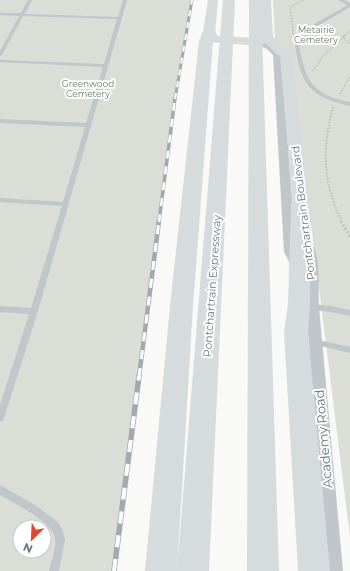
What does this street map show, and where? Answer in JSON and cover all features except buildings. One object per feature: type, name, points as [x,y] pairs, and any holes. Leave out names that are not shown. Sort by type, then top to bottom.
[{"type":"highway","name":"Pontchartrain Expressway","points":[[193,571],[229,0]]},
{"type":"highway","points":[[255,0],[263,571]]},
{"type":"highway","points":[[162,571],[171,429],[194,161],[206,41],[209,32]]},
{"type":"highway","points":[[301,205],[299,304],[296,332],[314,571]]},
{"type":"street","points":[[213,0],[209,32],[214,39],[220,41],[262,40],[266,0]]},
{"type":"street","name":"Pontchartrain Boulevard","points":[[262,40],[286,56],[301,205],[311,268],[312,307]]},
{"type":"street","name":"Pontchartrain Boulevard","points":[[262,40],[277,55],[290,252],[299,269],[312,307]]},
{"type":"street","name":"Academy Road","points":[[312,307],[334,571]]},
{"type":"lane","points":[[0,55],[30,0]]},
{"type":"lane","points":[[0,418],[34,311],[125,0]]},
{"type":"lane","points":[[340,0],[349,3]]},
{"type":"lane","points":[[349,3],[316,25],[296,45],[307,81],[313,90],[335,102],[350,104]]},
{"type":"lane","points":[[0,14],[120,18]]},
{"type":"lane","points":[[0,61],[106,66]]},
{"type":"lane","points":[[0,121],[88,125]]},
{"type":"lane","points":[[0,200],[65,204]]},
{"type":"lane","points":[[312,307],[350,313]]},
{"type":"lane","points":[[0,309],[34,311]]},
{"type":"lane","points":[[315,342],[350,350]]},
{"type":"lane","points":[[0,490],[52,522],[59,532],[59,546],[54,571]]},
{"type":"path","points":[[296,45],[291,28],[290,7],[304,0]]},
{"type":"path","points":[[307,81],[324,55],[350,31]]},
{"type":"path","points":[[344,35],[344,38],[350,44]]},
{"type":"path","points":[[350,76],[335,102],[327,126],[325,144],[327,176],[335,205],[350,237]]},
{"type":"green space","name":"Greenwood Cemetery","points":[[0,0],[192,0],[176,93],[114,571],[0,571]]},
{"type":"green space","name":"Metairie Cemetery","points":[[273,0],[350,0],[350,537],[290,55],[275,42]]},
{"type":"railway","points":[[175,99],[192,0]]},
{"type":"railway","points":[[159,222],[175,98]]},
{"type":"railway","points":[[139,377],[159,221]]},
{"type":"railway","points":[[114,571],[139,376]]}]
